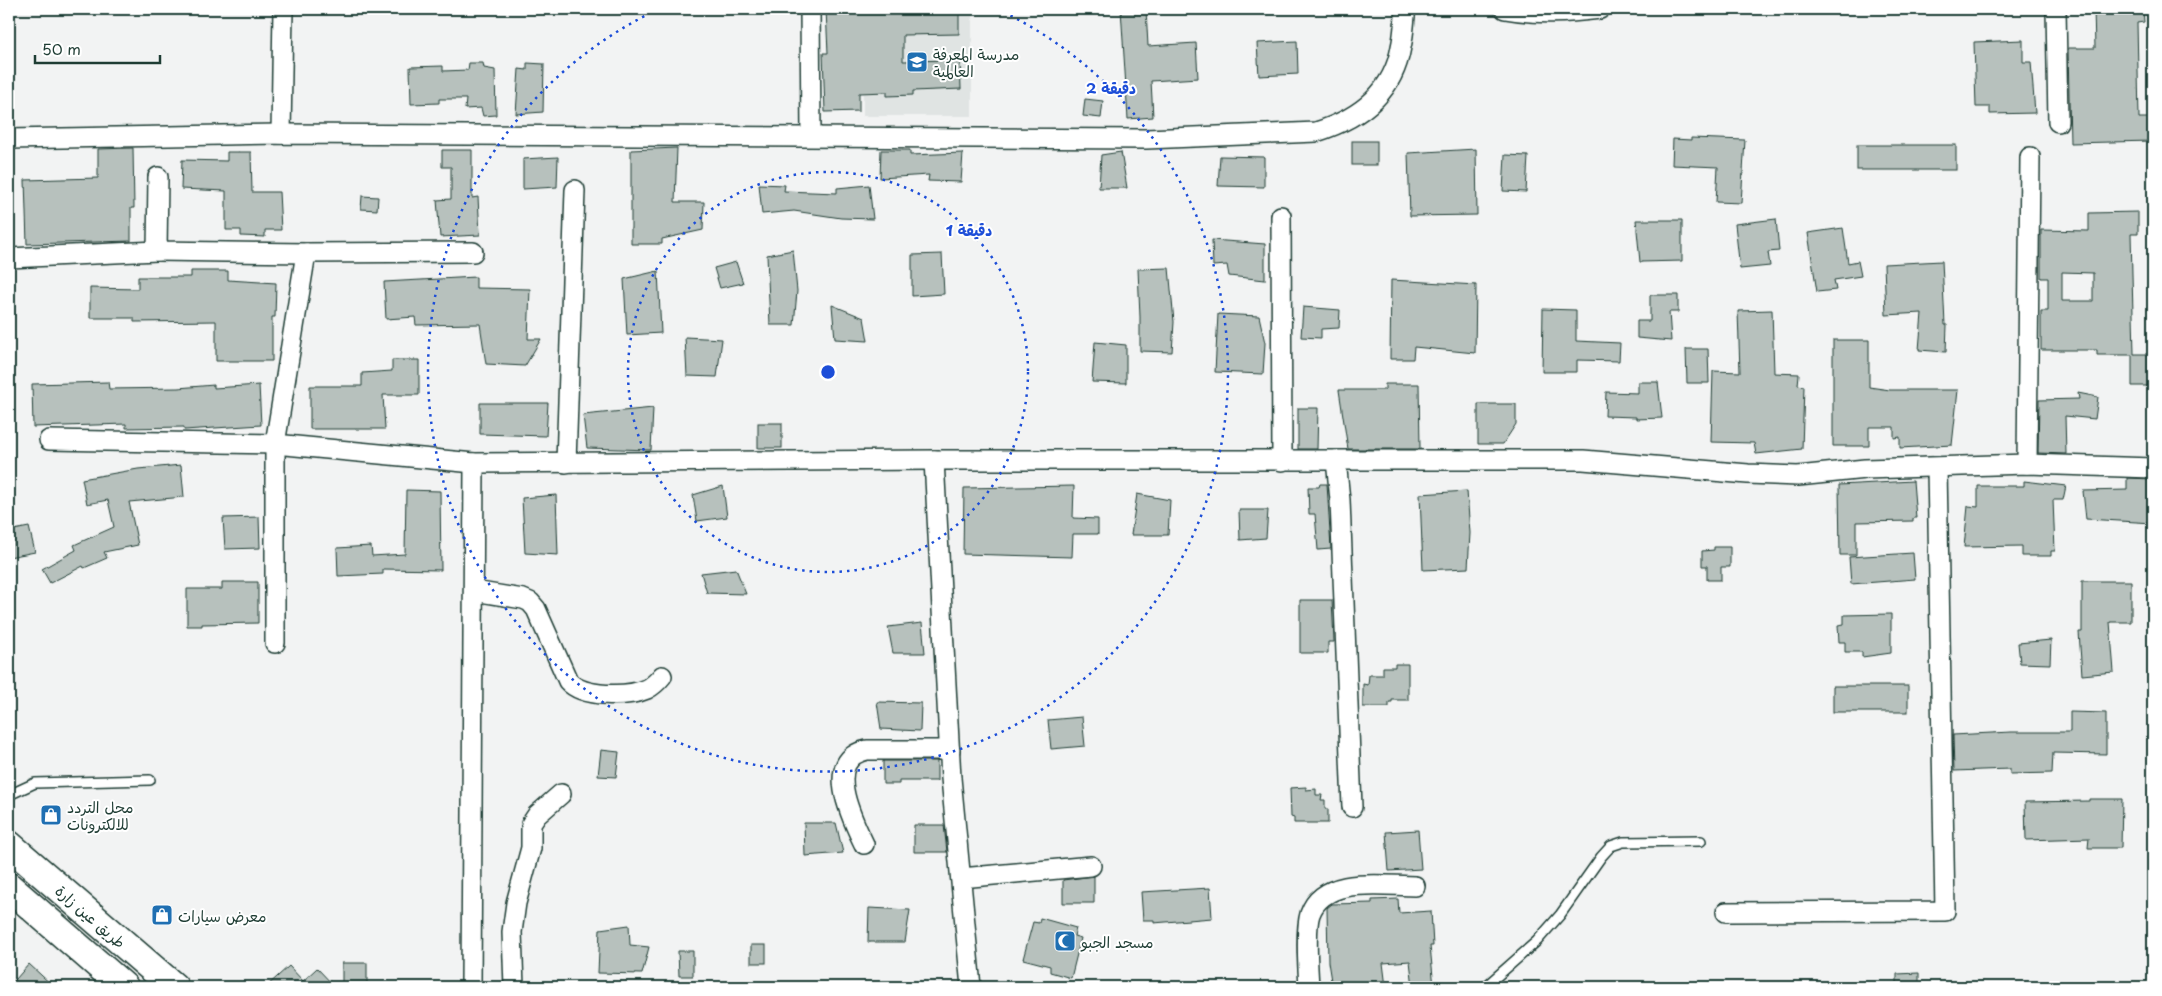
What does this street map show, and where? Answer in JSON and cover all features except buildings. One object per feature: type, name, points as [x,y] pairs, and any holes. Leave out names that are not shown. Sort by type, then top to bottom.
[{"type":"main road","name":"طريق عين زارة","points":[[9,845],[174,987]]},
{"type":"main road","points":[[9,887],[124,987]]},
{"type":"street","points":[[281,134],[283,9]]},
{"type":"street","points":[[810,9],[812,136]]},
{"type":"street","points":[[9,139],[281,134],[1146,139],[1316,132],[1340,124],[1362,111],[1380,94],[1393,72],[1401,48],[1406,9]]},
{"type":"street","points":[[1505,9],[1532,14],[1558,14],[1600,9]]},
{"type":"street","points":[[2056,9],[2058,122]]},
{"type":"street","points":[[2027,464],[2030,157]]},
{"type":"street","points":[[158,177],[158,251]]},
{"type":"street","points":[[566,462],[575,190]]},
{"type":"street","points":[[1281,216],[1282,461]]},
{"type":"street","points":[[9,258],[158,251],[306,253],[472,252]]},
{"type":"street","points":[[275,643],[275,444],[306,253]]},
{"type":"street","points":[[49,440],[275,444],[474,463],[934,460],[1583,460],[1748,474],[1798,476],[1865,469],[2027,464],[2153,468]]},
{"type":"street","points":[[934,460],[950,750],[971,987]]},
{"type":"street","points":[[1336,460],[1341,519],[1352,807]]},
{"type":"street","points":[[471,987],[474,463]]},
{"type":"street","points":[[1726,912],[1946,911],[1937,468]]},
{"type":"street","points":[[474,591],[530,602],[536,609],[568,681],[573,687],[595,694],[631,693],[648,689],[662,676]]},
{"type":"street","points":[[864,844],[846,802],[845,766],[851,757],[867,750],[950,750]]},
{"type":"street","points":[[514,987],[512,932],[516,903],[530,848],[531,824],[537,815],[561,794]]},
{"type":"street","points":[[961,878],[1091,866]]},
{"type":"street","points":[[1309,987],[1310,914],[1322,896],[1338,888],[1349,886],[1415,886]]},
{"type":"lane","points":[[9,795],[35,783],[150,780]]},
{"type":"lane","points":[[1485,987],[1537,941],[1554,922],[1611,846],[1623,842],[1701,841]]},
{"type":"shaded area","name":"مدرسة المعرفة العالمية","points":[[863,9],[972,9],[972,116],[863,116]]},
{"type":"place","name":"مدرسة المعرفة العالمية","points":[[917,62]]},
{"type":"place","name":"محل التردد للالكترونات","points":[[51,815]]},
{"type":"place","name":"معرض سيارات","points":[[162,915]]},
{"type":"place","name":"مسجد الجبو","points":[[1065,941]]}]
